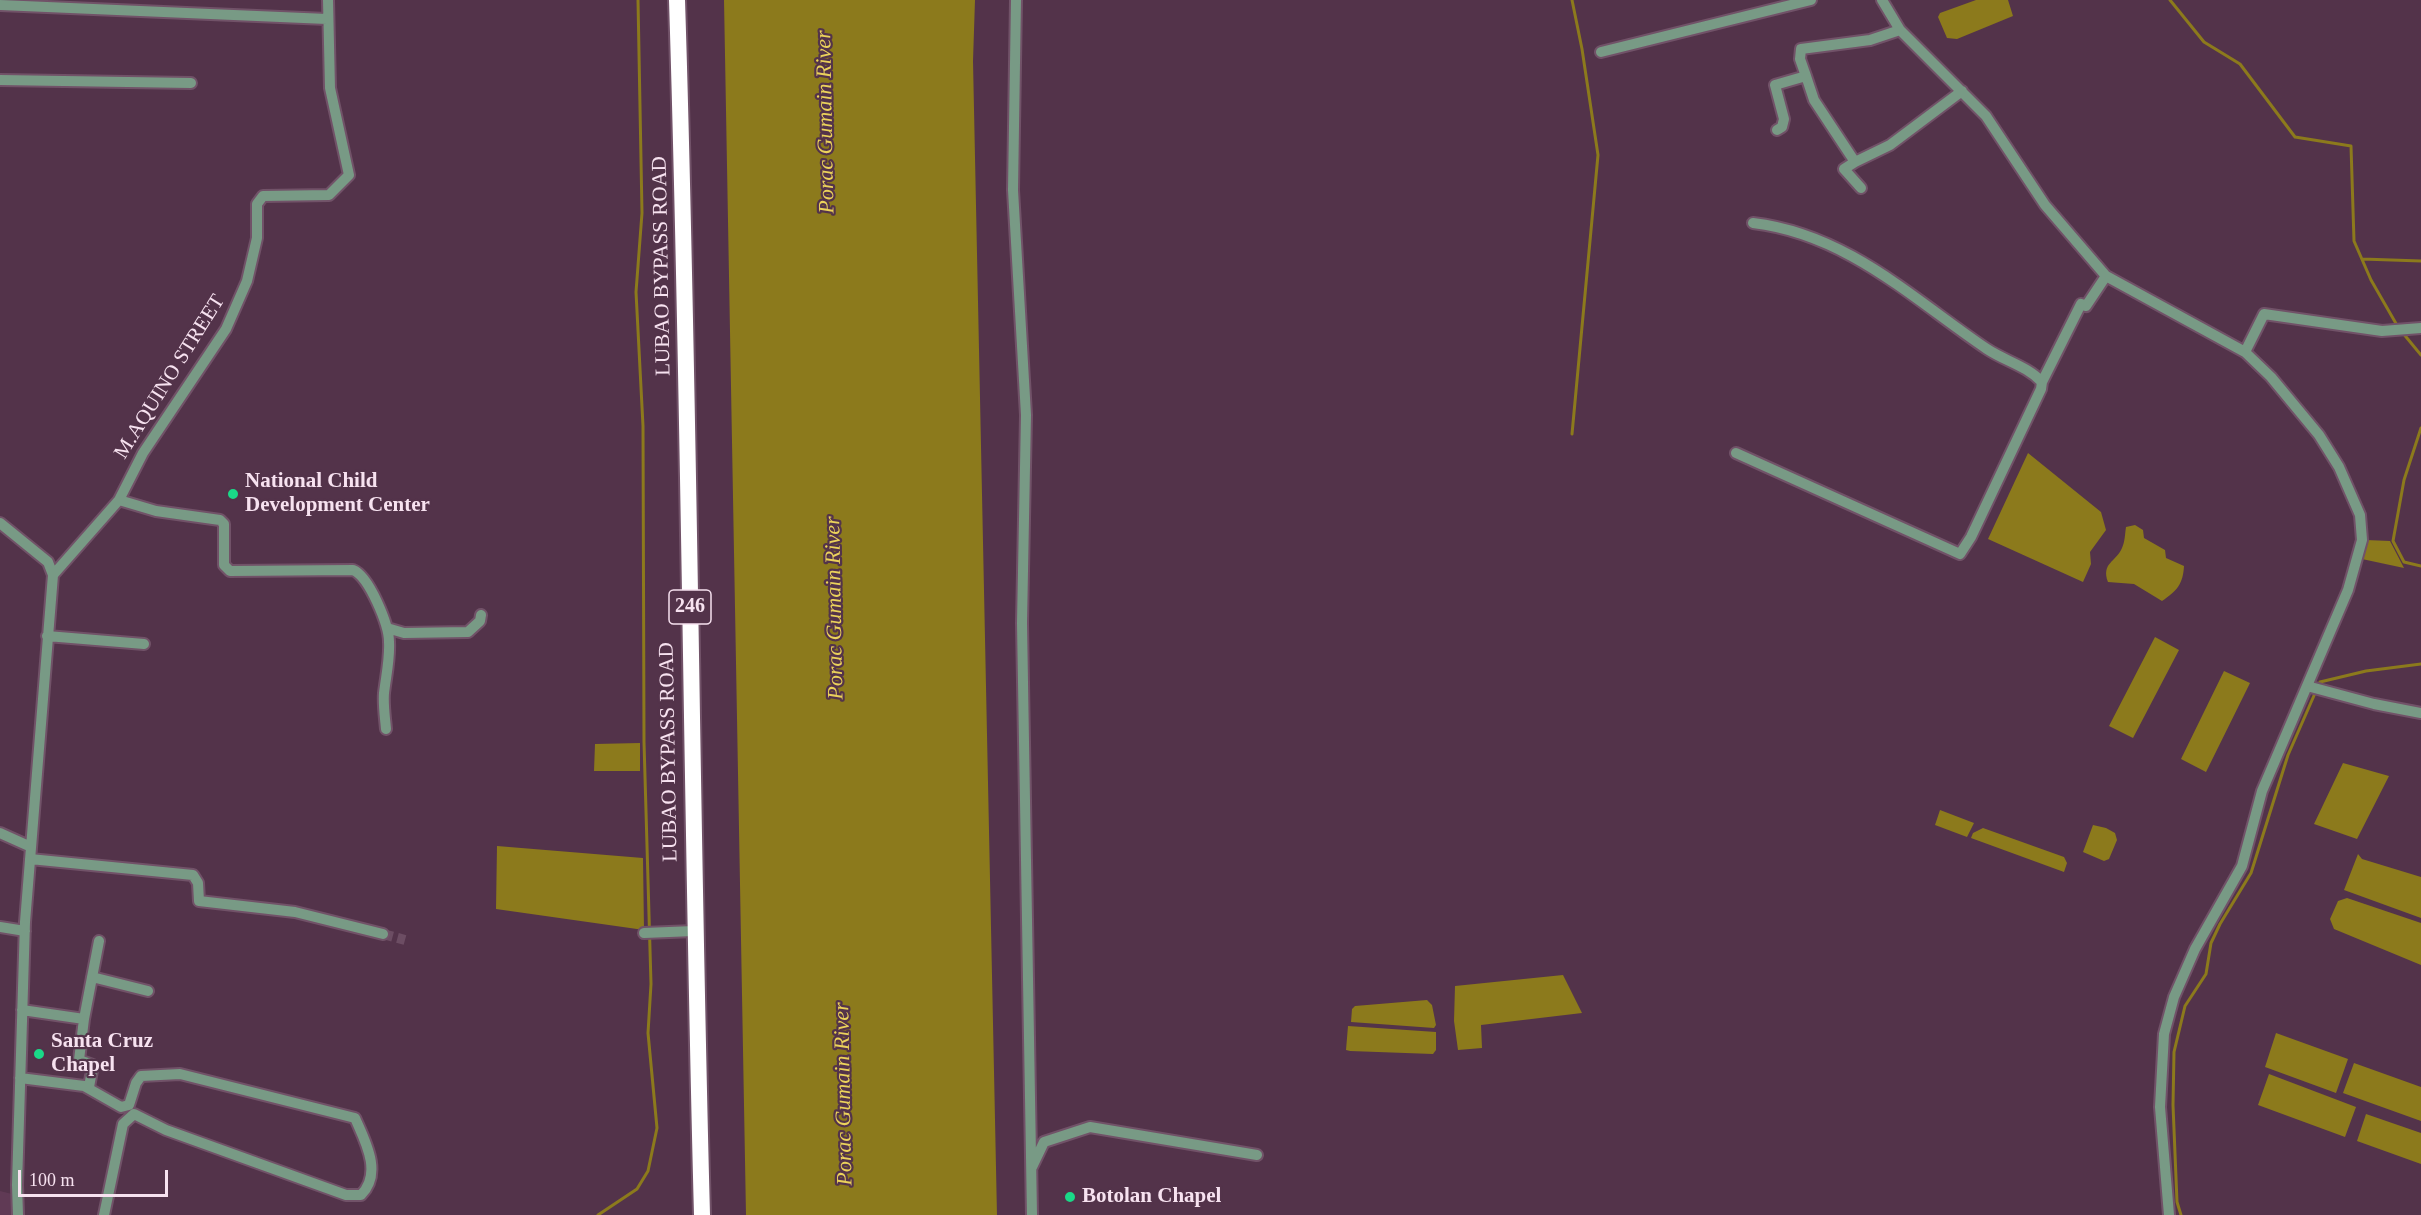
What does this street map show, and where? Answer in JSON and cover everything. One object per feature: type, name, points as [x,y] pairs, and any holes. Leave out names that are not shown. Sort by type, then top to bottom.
[{"type":"highway","name":"LUBAO BYPASS ROAD","points":[[677,0],[687,321],[694,931],[702,1215]]},
{"type":"street","name":"M.AQUINO STREET","points":[[53,575],[119,500],[143,453],[238,306],[254,258],[256,208],[260,199],[264,196],[329,195],[341,186],[349,175],[330,88],[328,0]]},
{"type":"street","points":[[1016,0],[1013,189],[1026,415],[1022,624],[1028,831],[1032,1215]]},
{"type":"street","points":[[1601,52],[1811,0]]},
{"type":"street","points":[[1882,0],[1900,30],[1986,116],[2050,212],[2106,276],[2245,352],[2292,401],[2319,435],[2339,467],[2360,515],[2362,540],[2348,590],[2262,790],[2242,867],[2195,949],[2174,997],[2164,1034],[2160,1107],[2169,1215]]},
{"type":"street","points":[[0,4],[327,19]]},
{"type":"street","points":[[1855,162],[1814,100],[1799,52],[1806,46],[1870,40],[1900,30]]},
{"type":"street","points":[[1777,130],[1782,127],[1784,119],[1775,85],[1806,76]]},
{"type":"street","points":[[0,80],[191,83]]},
{"type":"street","points":[[1862,188],[1844,169],[1890,145],[1962,91]]},
{"type":"street","points":[[1753,223],[1777,226],[1860,258],[1990,351],[2033,373],[2042,382]]},
{"type":"street","points":[[1736,453],[1960,554],[1976,526],[2042,389],[2042,382],[2081,304],[2086,306],[2106,276]]},
{"type":"street","points":[[2245,352],[2264,314],[2382,331],[2421,328]]},
{"type":"street","points":[[119,500],[156,511],[220,520],[224,524],[224,565],[230,571],[353,570],[359,572],[368,584],[387,628],[390,641],[384,696],[386,729]]},
{"type":"street","points":[[0,523],[48,562],[53,575],[25,931],[18,1215]]},
{"type":"street","points":[[387,628],[404,633],[468,632],[480,621],[481,615]]},
{"type":"street","points":[[47,636],[144,645]]},
{"type":"street","points":[[2307,686],[2421,713]]},
{"type":"street","points":[[0,833],[31,847]]},
{"type":"street","points":[[30,859],[192,875],[198,883],[199,901],[295,912],[383,933]]},
{"type":"street","points":[[0,927],[25,931]]},
{"type":"street","points":[[648,932],[694,931]]},
{"type":"street","points":[[89,1088],[93,1065],[79,1060],[84,1019],[99,941]]},
{"type":"street","points":[[92,977],[148,992]]},
{"type":"street","points":[[22,1010],[84,1019]]},
{"type":"street","points":[[20,1078],[89,1088],[121,1107],[129,1105],[136,1083],[141,1076],[180,1074],[355,1118],[371,1155],[367,1190],[361,1195],[345,1195],[166,1130],[134,1114],[123,1124],[104,1215]]},
{"type":"street","points":[[125,1106],[128,1118]]},
{"type":"street","points":[[1031,1170],[1044,1142],[1090,1127],[1257,1155]]},
{"type":"shaded area","points":[[0,1191],[12,1194],[12,1215],[0,1215]]},
{"type":"water","name":"Porac Gumain River","points":[[724,0],[975,0],[973,61],[997,1215],[746,1215]]},
{"type":"water","points":[[1976,0],[2008,0],[2013,16],[1957,39],[1947,38],[1938,17],[1940,13]]},
{"type":"water","points":[[2028,453],[2101,512],[2106,530],[2090,552],[2091,564],[2083,582],[1988,539]]},
{"type":"water","points":[[2135,525],[2143,530],[2144,538],[2165,550],[2166,558],[2184,566],[2178,586],[2162,601],[2134,584],[2108,582],[2106,571],[2122,548],[2126,527]]},
{"type":"water","points":[[2366,540],[2390,541],[2404,568],[2362,559]]},
{"type":"water","points":[[2155,637],[2179,650],[2133,738],[2109,726]]},
{"type":"water","points":[[2224,671],[2250,683],[2206,772],[2181,759]]},
{"type":"water","points":[[640,743],[640,771],[594,771],[595,744]]},
{"type":"water","points":[[2343,763],[2389,776],[2357,839],[2314,824]]},
{"type":"water","points":[[1940,810],[1974,823],[1967,837],[1935,825]]},
{"type":"water","points":[[2093,825],[2115,833],[2117,840],[2109,859],[2104,861],[2083,852]]},
{"type":"water","points":[[1983,828],[2064,857],[2067,863],[2064,872],[1971,838],[1973,833]]},
{"type":"water","points":[[497,846],[643,858],[644,930],[496,909]]},
{"type":"water","points":[[2358,854],[2362,859],[2421,877],[2421,918],[2344,890]]},
{"type":"water","points":[[2347,898],[2421,923],[2421,965],[2334,929],[2330,919],[2338,901]]},
{"type":"water","points":[[1563,975],[1582,1013],[1481,1025],[1482,1048],[1458,1050],[1454,1021],[1455,986]]},
{"type":"water","points":[[1427,1000],[1432,1005],[1436,1025],[1434,1028],[1351,1022],[1352,1009],[1355,1006]]},
{"type":"water","points":[[1348,1026],[1436,1032],[1436,1050],[1433,1054],[1346,1050]]},
{"type":"water","points":[[2276,1033],[2348,1059],[2336,1093],[2265,1067]]},
{"type":"water","points":[[2354,1063],[2421,1087],[2421,1121],[2343,1093]]},
{"type":"water","points":[[2269,1074],[2356,1107],[2345,1137],[2258,1105]]},
{"type":"water","points":[[2366,1114],[2421,1133],[2421,1164],[2357,1141]]},
{"type":"waterway","points":[[598,1215],[637,1189],[648,1171],[657,1128],[648,1033],[651,984],[644,742],[643,426],[636,292],[642,213],[638,0]]},
{"type":"waterway","points":[[1572,0],[1598,155],[1572,434]]},
{"type":"waterway","points":[[2170,0],[2204,42],[2240,64],[2295,137],[2351,146],[2354,241],[2371,280],[2398,327]]},
{"type":"waterway","points":[[2362,259],[2421,261]]},
{"type":"waterway","points":[[2402,332],[2421,355]]},
{"type":"waterway","points":[[2421,428],[2404,480],[2393,541],[2404,562],[2421,566]]},
{"type":"waterway","points":[[2319,685],[2320,682],[2366,671],[2421,664]]},
{"type":"waterway","points":[[2181,1215],[2177,1202],[2173,1105],[2174,1052],[2185,1006],[2206,974],[2211,943],[2220,924],[2251,873],[2288,755],[2316,691]]},
{"type":"tunnel","points":[[383,934],[405,940]]},
{"type":"place","name":"National Child Development Center","points":[[233,494]]},
{"type":"place","name":"Santa Cruz Chapel","points":[[39,1054]]},
{"type":"place","name":"Botolan Chapel","points":[[1070,1197]]}]
